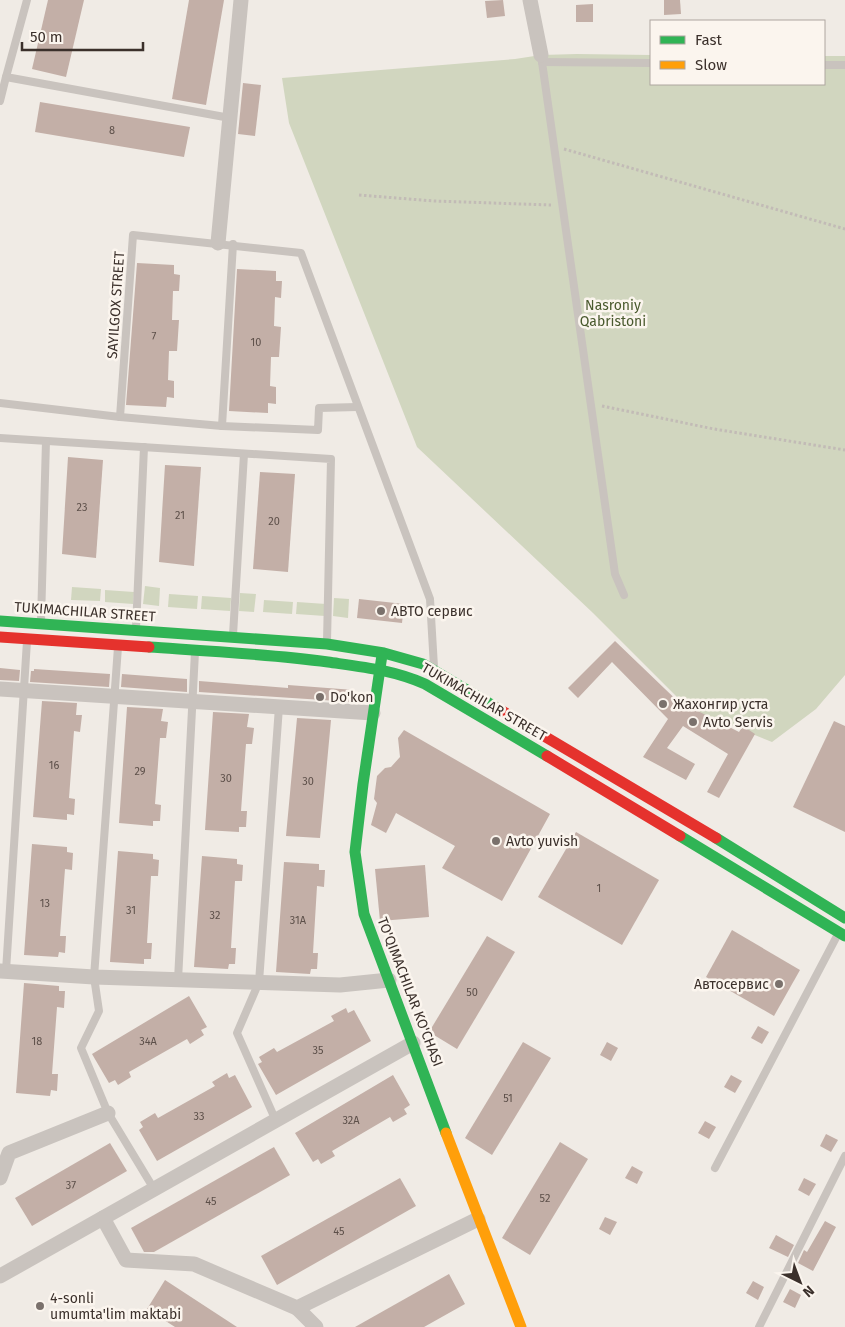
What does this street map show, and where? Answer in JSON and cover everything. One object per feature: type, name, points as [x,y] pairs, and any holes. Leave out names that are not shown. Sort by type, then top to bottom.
[{"type":"main road","name":"TUKIMACHILAR STREET","points":[[0,620],[327,644],[382,652],[411,659],[434,669],[669,809],[845,918]]},
{"type":"main road","name":"TUKIMACHILAR STREET","points":[[0,637],[284,656],[380,669],[404,675],[424,684],[633,807],[842,934]]},
{"type":"main road","name":"TO'QIMACHILAR KO'CHASI","points":[[382,652],[355,852],[364,914],[478,1219],[521,1327]]},
{"type":"street","points":[[226,244],[230,118],[241,0]]},
{"type":"street","points":[[534,1],[541,58]]},
{"type":"street","points":[[0,689],[373,713]]},
{"type":"street","points":[[3,971],[94,977],[340,985],[389,980]]},
{"type":"street","points":[[0,1276],[413,1043]]},
{"type":"street","points":[[0,1178],[9,1153],[108,1114]]},
{"type":"street","points":[[102,1218],[126,1260],[194,1264],[297,1308],[316,1327]]},
{"type":"street","points":[[297,1308],[478,1219]]},
{"type":"lane","points":[[0,101],[27,0]]},
{"type":"lane","points":[[624,594],[615,574],[541,58],[650,63]]},
{"type":"lane","points":[[825,65],[845,66]]},
{"type":"lane","points":[[6,77],[230,118]]},
{"type":"lane","name":"SAYILGOX STREET","points":[[120,417],[133,235],[300,253],[430,599],[434,669]]},
{"type":"lane","points":[[222,426],[226,244]]},
{"type":"lane","points":[[0,403],[120,417],[222,426],[318,430],[319,408],[357,407]]},
{"type":"lane","points":[[0,438],[331,459],[327,644]]},
{"type":"lane","points":[[40,623],[46,441]]},
{"type":"lane","points":[[136,630],[144,448]]},
{"type":"lane","points":[[233,637],[244,454]]},
{"type":"lane","points":[[3,971],[27,638]]},
{"type":"lane","points":[[118,645],[94,977],[99,1010],[81,1048],[108,1114],[154,1189]]},
{"type":"lane","points":[[178,980],[195,650]]},
{"type":"lane","points":[[276,1121],[237,1033],[259,982],[279,707]]},
{"type":"lane","points":[[715,1168],[842,934]]},
{"type":"lane","points":[[759,1327],[845,1156]]},
{"type":"path","points":[[553,145],[845,229]]},
{"type":"path","points":[[359,195],[434,201],[561,205]]},
{"type":"path","points":[[592,404],[714,429],[845,450]]},
{"type":"green space","name":"Nasroniy Qabristoni","points":[[541,55],[650,55],[650,85],[825,85],[825,56],[845,56],[845,675],[816,709],[772,742],[688,708],[593,613],[417,447],[289,123],[282,78],[515,59]]},
{"type":"green space","points":[[145,586],[160,588],[159,606],[143,604]]},
{"type":"green space","points":[[72,587],[101,589],[100,601],[71,600]]},
{"type":"green space","points":[[105,590],[134,592],[133,604],[105,602]]},
{"type":"green space","points":[[240,593],[256,594],[254,612],[239,611]]},
{"type":"green space","points":[[169,594],[198,596],[197,609],[168,607]]},
{"type":"green space","points":[[202,596],[231,598],[230,611],[201,609]]},
{"type":"green space","points":[[334,598],[349,599],[348,618],[333,616]]},
{"type":"green space","points":[[264,600],[293,602],[292,614],[263,612]]},
{"type":"green space","points":[[297,602],[326,604],[325,616],[296,614]]},
{"type":"building","points":[[48,0],[84,0],[66,77],[32,69]]},
{"type":"building","points":[[189,0],[224,0],[206,105],[172,99]]},
{"type":"building","points":[[503,0],[505,16],[487,18],[485,1]]},
{"type":"building","points":[[664,0],[680,0],[681,14],[664,15]]},
{"type":"building","points":[[593,4],[593,22],[576,22],[576,5]]},
{"type":"building","points":[[243,83],[261,85],[255,136],[238,134]]},
{"type":"building","points":[[40,102],[190,127],[184,157],[35,132]]},
{"type":"building","points":[[137,263],[174,265],[174,274],[180,275],[179,291],[173,291],[172,320],[179,320],[177,351],[169,351],[168,380],[174,381],[174,398],[167,397],[166,407],[126,405]]},
{"type":"building","points":[[237,269],[276,271],[276,281],[282,281],[281,298],[275,297],[274,326],[281,327],[279,357],[271,357],[270,386],[276,387],[276,404],[268,403],[268,413],[229,411]]},
{"type":"building","points":[[68,457],[103,460],[96,558],[62,554]]},
{"type":"building","points":[[165,465],[201,467],[194,566],[159,562]]},
{"type":"building","points":[[260,472],[295,474],[288,572],[253,569]]},
{"type":"building","name":"АВТО сервис","points":[[359,599],[404,604],[402,623],[357,618]]},
{"type":"building","name":"Avto Servis","points":[[615,641],[689,712],[692,708],[739,732],[743,726],[755,734],[719,798],[707,792],[728,754],[683,726],[667,748],[695,764],[686,780],[643,757],[668,719],[612,662],[578,698],[568,688]]},
{"type":"building","points":[[0,668],[20,670],[19,681],[0,680]]},
{"type":"building","points":[[34,669],[110,674],[109,687],[30,682],[31,671],[34,671]]},
{"type":"building","points":[[122,674],[187,679],[187,692],[121,687]]},
{"type":"building","points":[[199,681],[288,688],[288,685],[354,690],[353,702],[199,692]]},
{"type":"building","points":[[42,701],[77,703],[76,715],[82,715],[80,732],[74,731],[69,798],[75,799],[74,815],[67,814],[67,820],[33,817]]},
{"type":"building","points":[[127,707],[163,709],[161,721],[168,722],[166,738],[160,738],[155,804],[161,805],[160,821],[153,821],[153,826],[119,823]]},
{"type":"building","points":[[213,712],[249,714],[247,727],[254,728],[252,744],[246,744],[241,811],[247,811],[246,827],[239,827],[239,832],[205,830]]},
{"type":"building","points":[[297,718],[331,720],[320,838],[286,836]]},
{"type":"building","points":[[834,721],[845,726],[845,832],[793,807]]},
{"type":"building","points":[[404,730],[550,814],[502,901],[442,868],[455,846],[396,813],[386,833],[371,825],[377,803],[374,799],[377,776],[385,768],[391,767],[400,757],[398,738]]},
{"type":"building","points":[[576,832],[659,880],[622,945],[538,897]]},
{"type":"building","points":[[32,844],[67,847],[67,852],[73,853],[72,870],[65,869],[60,936],[66,936],[65,953],[59,952],[58,957],[24,955]]},
{"type":"building","points":[[118,851],[153,854],[153,859],[159,860],[158,876],[151,876],[147,943],[152,943],[151,959],[144,959],[144,964],[110,962]]},
{"type":"building","points":[[202,856],[237,859],[237,864],[243,865],[242,881],[235,881],[231,948],[236,948],[235,964],[229,964],[228,969],[194,967]]},
{"type":"building","points":[[284,862],[319,864],[319,870],[325,870],[324,887],[317,886],[313,953],[318,953],[317,969],[311,969],[310,974],[276,972]]},
{"type":"building","points":[[425,865],[429,917],[380,921],[375,869]]},
{"type":"building","points":[[732,930],[800,970],[774,1016],[706,977]]},
{"type":"building","points":[[487,936],[515,952],[457,1049],[429,1032]]},
{"type":"building","points":[[24,983],[59,986],[59,991],[65,991],[64,1008],[57,1007],[52,1074],[58,1074],[57,1091],[51,1090],[50,1096],[16,1093]]},
{"type":"building","points":[[189,996],[207,1027],[201,1030],[204,1035],[190,1044],[187,1039],[129,1072],[131,1077],[118,1085],[115,1080],[109,1083],[92,1054]]},
{"type":"building","points":[[346,1008],[348,1013],[354,1010],[371,1041],[276,1095],[258,1064],[262,1062],[259,1057],[274,1048],[277,1052],[334,1021],[331,1016]]},
{"type":"building","points":[[758,1026],[769,1032],[762,1044],[751,1038]]},
{"type":"building","points":[[523,1042],[551,1058],[492,1155],[465,1138]]},
{"type":"building","points":[[607,1042],[618,1048],[611,1061],[600,1055]]},
{"type":"building","points":[[227,1073],[229,1078],[235,1075],[252,1107],[157,1161],[139,1130],[143,1127],[140,1122],[155,1113],[158,1118],[215,1086],[212,1082]]},
{"type":"building","points":[[393,1075],[410,1105],[404,1109],[407,1114],[393,1122],[390,1117],[332,1151],[335,1156],[321,1164],[318,1159],[313,1162],[295,1133]]},
{"type":"building","points":[[731,1075],[742,1081],[735,1093],[724,1087]]},
{"type":"building","points":[[705,1121],[716,1127],[709,1139],[698,1133]]},
{"type":"building","points":[[826,1134],[838,1140],[831,1152],[820,1146]]},
{"type":"building","points":[[560,1142],[588,1159],[530,1255],[502,1238]]},
{"type":"building","points":[[110,1143],[127,1171],[32,1226],[15,1198]]},
{"type":"building","points":[[274,1147],[290,1175],[154,1252],[144,1252],[131,1228]]},
{"type":"building","points":[[632,1166],[643,1172],[637,1184],[625,1178]]},
{"type":"building","points":[[400,1178],[416,1206],[277,1285],[261,1256]]},
{"type":"building","points":[[804,1178],[816,1184],[809,1196],[798,1190]]},
{"type":"building","points":[[605,1217],[617,1222],[610,1235],[599,1229]]},
{"type":"building","points":[[825,1221],[836,1227],[813,1271],[798,1263],[804,1250],[807,1252]]},
{"type":"building","points":[[776,1235],[794,1245],[788,1257],[769,1248]]},
{"type":"building","points":[[449,1274],[465,1304],[424,1327],[355,1327]]},
{"type":"building","points":[[165,1280],[237,1327],[175,1327],[147,1309]]},
{"type":"building","points":[[753,1281],[764,1287],[758,1300],[746,1293]]},
{"type":"building","points":[[790,1289],[801,1295],[795,1308],[783,1302]]},
{"type":"traffic: fast","points":[[0,621],[327,644],[384,653],[423,664],[497,708]]},
{"type":"traffic: fast","points":[[149,647],[306,659],[366,667],[401,675],[425,684],[547,756]]},
{"type":"traffic: fast","points":[[382,655],[355,852],[364,914],[446,1133]]},
{"type":"traffic: fast","points":[[680,836],[845,936]]},
{"type":"traffic: fast","points":[[716,838],[845,918]]},
{"type":"traffic: slow","points":[[446,1133],[521,1327]]},
{"type":"traffic: jam","points":[[0,637],[149,647]]},
{"type":"traffic: jam","points":[[497,708],[716,838]]},
{"type":"traffic: jam","points":[[547,756],[680,836]]},
{"type":"place","name":"АВТО сервис","points":[[381,611]]},
{"type":"place","name":"Do'kon","points":[[320,697]]},
{"type":"place","name":"Жахонгир уста","points":[[663,704]]},
{"type":"place","name":"Avto Servis","points":[[693,722]]},
{"type":"place","name":"Avto yuvish","points":[[496,841]]},
{"type":"place","name":"Автосервис","points":[[779,984]]},
{"type":"place","name":"4-sonli umumta'lim maktabi","points":[[40,1306]]}]
